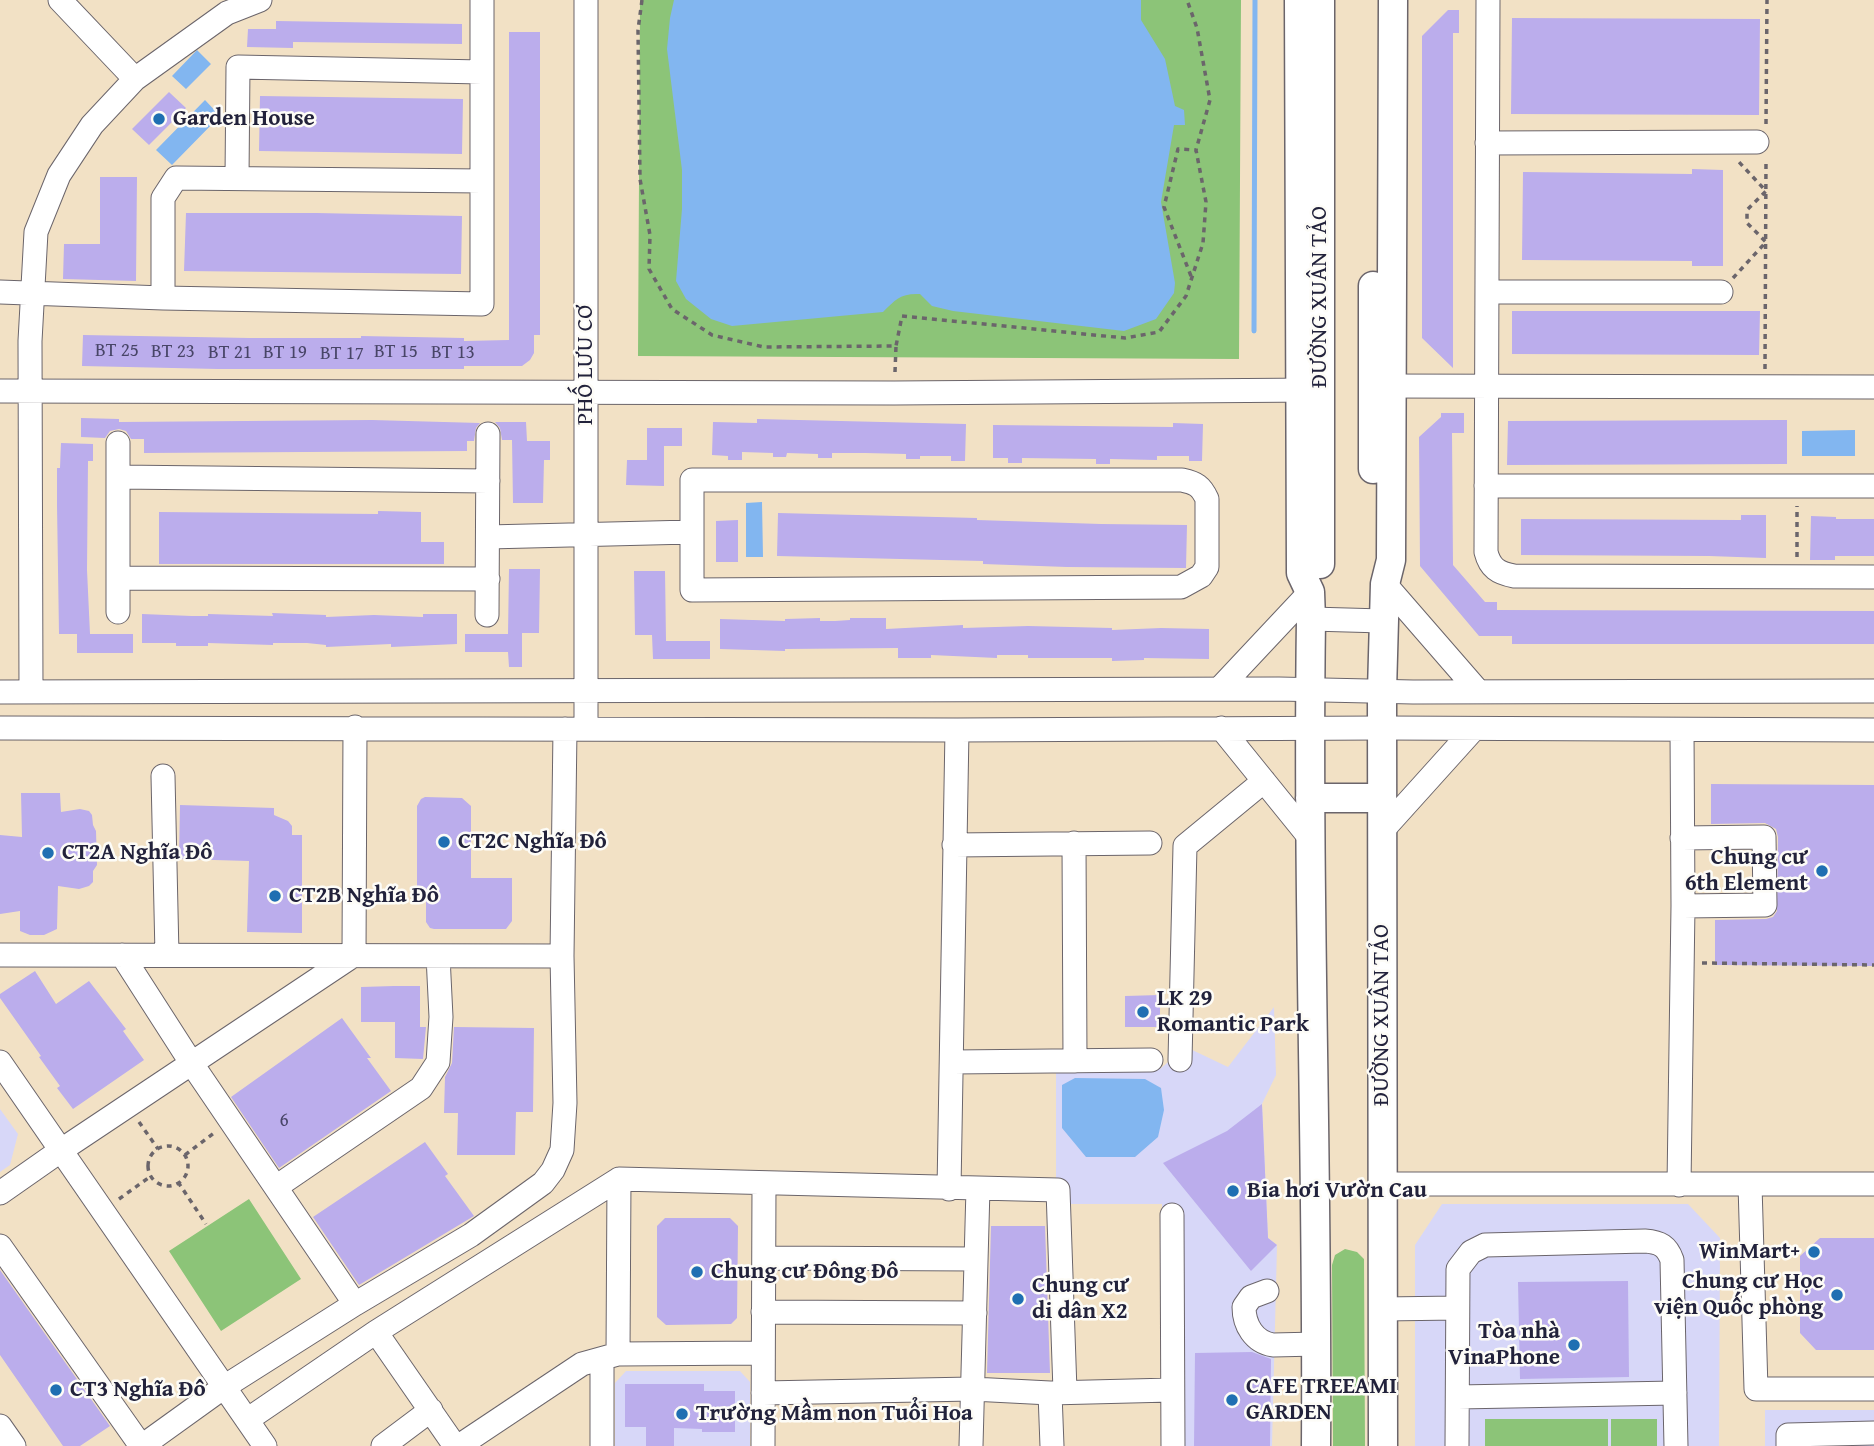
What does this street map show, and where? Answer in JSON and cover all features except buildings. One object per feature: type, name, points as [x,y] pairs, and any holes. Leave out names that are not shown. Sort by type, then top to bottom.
[{"type":"main road","name":"ĐƯỜNG XUÂN TẢO","points":[[1300,0],[1310,390]]},
{"type":"main road","name":"ĐƯỜNG XUÂN TẢO","points":[[1317,1446],[1310,606],[1301,573],[1310,390],[1320,0]]},
{"type":"main road","name":"ĐƯỜNG XUÂN TẢO","points":[[1373,0],[1383,386],[1391,560],[1385,584],[1382,691],[1383,1446]]},
{"type":"main road","name":"ĐƯỜNG XUÂN TẢO","points":[[1383,386],[1393,0]]},
{"type":"main road","points":[[1310,798],[1382,799]]},
{"type":"street","points":[[60,0],[135,79]]},
{"type":"street","points":[[31,692],[30,391],[36,232],[59,175],[92,125],[135,79],[227,13],[260,0]]},
{"type":"street","points":[[0,292],[482,304],[482,0]]},
{"type":"street","name":"PHỐ LƯU CƠ","points":[[141,1446],[224,1387],[471,1235],[543,1183],[553,1170],[562,1150],[565,1102],[562,956],[576,729],[586,690],[586,0]]},
{"type":"street","points":[[1488,0],[1486,552],[1494,569],[1503,574],[1874,577]]},
{"type":"street","points":[[237,178],[238,66],[482,72]]},
{"type":"street","points":[[1487,143],[1763,144]]},
{"type":"street","points":[[163,298],[163,198],[176,178],[482,181]]},
{"type":"street","points":[[1486,292],[1721,292]]},
{"type":"street","points":[[1383,386],[1874,387]]},
{"type":"street","points":[[0,391],[586,390],[894,393],[1310,390]]},
{"type":"street","points":[[487,615],[488,434]]},
{"type":"street","points":[[118,443],[118,612]]},
{"type":"street","points":[[118,477],[488,481]]},
{"type":"street","points":[[692,480],[1182,480],[1202,488],[1207,499],[1207,568],[1201,576],[1181,587],[692,590],[691,532],[692,480]]},
{"type":"street","points":[[1486,486],[1874,486]]},
{"type":"street","points":[[488,537],[691,532]]},
{"type":"street","points":[[118,578],[488,579]]},
{"type":"street","points":[[1385,584],[1478,691]]},
{"type":"street","points":[[1219,690],[1310,606],[1383,621]]},
{"type":"street","points":[[0,692],[1310,689],[1874,691]]},
{"type":"street","points":[[0,727],[1874,730]]},
{"type":"street","points":[[354,955],[355,727]]},
{"type":"street","points":[[1221,728],[1310,838]]},
{"type":"street","points":[[949,1188],[957,730]]},
{"type":"street","points":[[1382,831],[1473,730]]},
{"type":"street","points":[[1679,1185],[1683,906],[1682,730]]},
{"type":"street","points":[[163,776],[167,955]]},
{"type":"street","points":[[1181,1060],[1185,846],[1264,781]]},
{"type":"street","points":[[1682,838],[1764,837],[1765,905],[1683,906]]},
{"type":"street","points":[[1074,843],[1075,1061]]},
{"type":"street","points":[[954,845],[1150,843]]},
{"type":"street","points":[[0,955],[562,956]]},
{"type":"street","points":[[122,955],[192,1064],[355,1304]]},
{"type":"street","points":[[0,1193],[354,955]]},
{"type":"street","points":[[276,1187],[421,1088],[438,1062],[442,1017],[438,956]]},
{"type":"street","points":[[953,1062],[1151,1060]]},
{"type":"street","points":[[0,1062],[265,1446]]},
{"type":"street","points":[[601,1446],[610,1356],[619,1179]]},
{"type":"street","points":[[247,1420],[376,1332],[619,1179],[1058,1190],[1057,1392],[1052,1446]]},
{"type":"street","points":[[763,1446],[764,1184]]},
{"type":"street","points":[[1383,1184],[1874,1184]]},
{"type":"street","points":[[1750,1185],[1756,1389],[1874,1389]]},
{"type":"street","points":[[971,1446],[978,1188]]},
{"type":"street","points":[[1172,1215],[1173,1446]]},
{"type":"street","points":[[1457,1446],[1458,1269],[1471,1252],[1485,1245],[1645,1241],[1662,1244],[1668,1251],[1673,1270],[1676,1446]]},
{"type":"street","points":[[0,1246],[141,1446]]},
{"type":"street","points":[[764,1258],[976,1259]]},
{"type":"street","points":[[1267,1291],[1251,1297],[1244,1307],[1247,1322],[1256,1337],[1273,1345],[1317,1344]]},
{"type":"street","points":[[1383,1309],[1457,1308]]},
{"type":"street","points":[[763,1312],[975,1313]]},
{"type":"street","points":[[376,1332],[457,1446],[582,1364],[610,1356],[763,1353]]},
{"type":"street","points":[[763,1393],[972,1389],[1057,1392],[1171,1390]]},
{"type":"street","points":[[1458,1397],[1675,1392]]},
{"type":"street","points":[[383,1446],[431,1410]]},
{"type":"street","points":[[0,1426],[13,1446]]},
{"type":"street","points":[[1787,1446],[1788,1435],[1874,1433]]},
{"type":"path","points":[[642,0],[638,30],[640,179],[650,235],[649,269],[672,309],[712,335],[764,347],[896,346]]},
{"type":"path","points":[[894,393],[896,346],[902,316],[1125,338],[1159,332],[1186,296],[1203,243],[1206,202],[1196,150],[1210,100],[1196,27],[1187,0]]},
{"type":"path","points":[[1765,374],[1766,191],[1763,144],[1767,0]]},
{"type":"path","points":[[1192,278],[1164,208],[1178,149],[1196,150]]},
{"type":"path","points":[[1732,154],[1766,191]]},
{"type":"path","points":[[1766,191],[1747,211],[1747,223],[1766,242]]},
{"type":"path","points":[[1721,292],[1766,242]]},
{"type":"path","points":[[1797,496],[1797,566]]},
{"type":"path","points":[[1682,963],[1874,965]]},
{"type":"path","points":[[128,1106],[158,1149]]},
{"type":"path","points":[[185,1156],[231,1121]]},
{"type":"path","points":[[174,1147],[185,1156],[188,1169],[178,1182],[169,1186],[162,1185],[151,1176],[148,1163],[158,1149],[174,1147]]},
{"type":"path","points":[[102,1211],[151,1176]]},
{"type":"path","points":[[178,1182],[206,1224]]},
{"type":"shaded area","points":[[1274,1007],[1276,1075],[1262,1104],[1268,1238],[1277,1245],[1272,1446],[1163,1446],[1162,1204],[1056,1204],[1056,1069],[1160,1069],[1186,1047],[1228,1067]]},
{"type":"shaded area","points":[[0,1109],[18,1134],[10,1165],[0,1172]]},
{"type":"shaded area","points":[[1442,1204],[1688,1204],[1720,1238],[1719,1446],[1415,1446],[1415,1245]]},
{"type":"shaded area","name":"Trường Mầm non Tuổi Hoa","points":[[626,1371],[740,1371],[750,1382],[750,1446],[615,1446],[615,1383]]},
{"type":"shaded area","points":[[1765,1410],[1874,1410],[1874,1446],[1765,1446]]},
{"type":"green space","points":[[640,0],[1241,0],[1239,359],[638,356]]},
{"type":"green space","points":[[249,1199],[301,1279],[221,1331],[169,1251]]},
{"type":"green space","points":[[1345,1249],[1357,1252],[1364,1259],[1365,1446],[1333,1446],[1332,1265],[1335,1255]]},
{"type":"green space","points":[[1485,1419],[1608,1419],[1608,1446],[1485,1446]]},
{"type":"green space","points":[[1611,1419],[1657,1419],[1657,1446],[1611,1446]]},
{"type":"water","points":[[674,0],[1141,0],[1141,20],[1165,59],[1175,106],[1184,110],[1185,125],[1174,125],[1161,202],[1175,283],[1174,293],[1156,319],[1124,331],[953,311],[932,306],[920,294],[899,298],[883,312],[732,326],[711,319],[686,299],[676,281],[682,209],[682,170],[667,49]]},
{"type":"water","points":[[197,50],[211,64],[186,89],[172,76]]},
{"type":"water","points":[[205,100],[220,116],[172,165],[156,150]]},
{"type":"water","points":[[1855,430],[1855,456],[1802,456],[1802,431]]},
{"type":"water","points":[[762,502],[763,557],[746,557],[746,503]]},
{"type":"water","points":[[1075,1078],[1145,1079],[1161,1088],[1164,1110],[1158,1137],[1135,1157],[1086,1157],[1062,1128],[1062,1085]]},
{"type":"waterway","points":[[1254,331],[1255,0]]},
{"type":"place","name":"Garden House","points":[[159,119]]},
{"type":"place","name":"CT2C Nghĩa Đô","points":[[444,842]]},
{"type":"place","name":"CT2A Nghĩa Đô","points":[[48,853]]},
{"type":"place","name":"Chung cư 6th Element","points":[[1822,871]]},
{"type":"place","name":"CT2B Nghĩa Đô","points":[[275,896]]},
{"type":"place","name":"LK 29 Romantic Park","points":[[1143,1012]]},
{"type":"place","name":"Bia hơi Vườn Cau","points":[[1233,1191]]},
{"type":"place","name":"WinMart+","points":[[1814,1252]]},
{"type":"place","name":"Chung cư Đông Đô","points":[[697,1272]]},
{"type":"place","name":"Chung cư Học viện Quốc phòng","points":[[1837,1295]]},
{"type":"place","name":"Chung cư di dân X2","points":[[1018,1299]]},
{"type":"place","name":"Tòa nhà VinaPhone","points":[[1574,1345]]},
{"type":"place","name":"CT3 Nghĩa Đô","points":[[56,1390]]},
{"type":"place","name":"CAFE TREEAMI GARDEN","points":[[1232,1400]]},
{"type":"place","name":"Trường Mầm non Tuổi Hoa","points":[[682,1414]]}]
